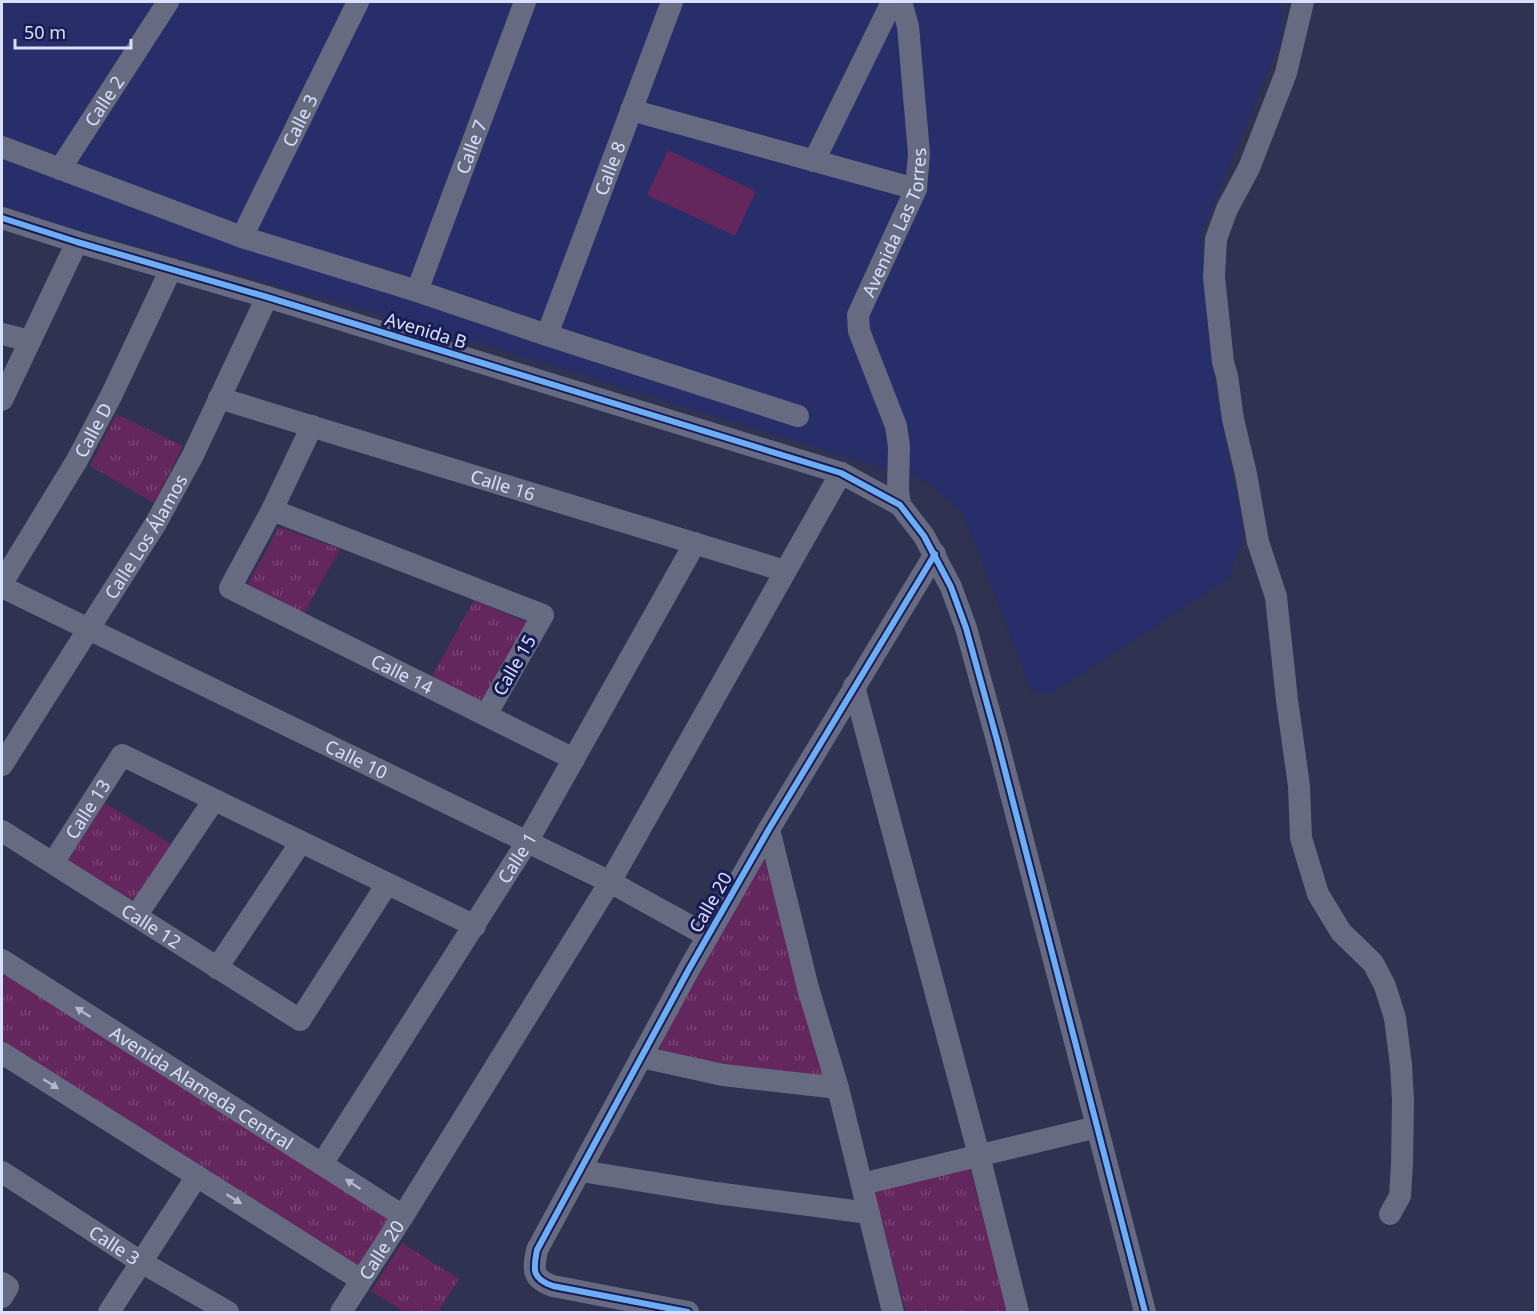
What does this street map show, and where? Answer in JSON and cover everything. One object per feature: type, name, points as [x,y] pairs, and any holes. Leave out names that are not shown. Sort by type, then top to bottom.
[{"type":"street","name":"Calle 2","points":[[60,169],[168,2]]},
{"type":"street","name":"Calle 3","points":[[242,237],[358,2]]},
{"type":"street","name":"Calle 7","points":[[417,291],[525,2]]},
{"type":"street","name":"Calle 8","points":[[547,335],[672,2]]},
{"type":"street","points":[[814,161],[892,2]]},
{"type":"street","name":"Avenida Las Torres","points":[[900,2],[908,26],[918,142],[916,189],[858,315],[859,331],[896,426],[900,505]]},
{"type":"street","points":[[1303,2],[1286,73],[1249,168],[1227,209],[1216,239],[1214,277],[1222,362],[1227,376],[1233,419],[1258,542],[1276,597],[1299,786],[1301,838],[1318,894],[1341,932],[1373,963],[1385,986],[1395,1018],[1402,1077],[1402,1184],[1400,1196],[1390,1214]]},
{"type":"street","points":[[632,110],[916,189]]},
{"type":"street","name":"Avenida B","points":[[2,147],[242,237],[417,291],[798,416]]},
{"type":"street","name":"Avenida B","points":[[2,218],[841,473],[900,505]]},
{"type":"street","points":[[2,400],[77,242]]},
{"type":"street","name":"Calle D","points":[[2,583],[76,462],[111,396],[171,269]]},
{"type":"street","name":"Calle Los Álamos","points":[[2,765],[156,523],[193,455],[267,297]]},
{"type":"street","points":[[2,334],[30,341]]},
{"type":"street","name":"Calle 16","points":[[219,398],[785,571]]},
{"type":"street","points":[[272,510],[312,426]]},
{"type":"street","name":"Calle 20","points":[[341,1312],[610,882],[841,473]]},
{"type":"street","points":[[900,505],[935,554],[951,587],[966,628],[1145,1312]]},
{"type":"street","name":"Calle 14","points":[[272,510],[230,588],[574,759]]},
{"type":"street","name":"Calle 15","points":[[272,510],[543,615],[486,715]]},
{"type":"street","name":"Calle 1","points":[[322,1164],[527,842],[695,543]]},
{"type":"street","name":"Calle 20","points":[[688,1312],[543,1283],[536,1274],[534,1266],[537,1250],[641,1056],[769,829],[935,554]]},
{"type":"street","name":"Calle 10","points":[[2,587],[610,882],[708,936]]},
{"type":"street","points":[[854,686],[979,1155],[1018,1312]]},
{"type":"street","name":"Calle 13","points":[[53,863],[122,755],[214,800]]},
{"type":"street","points":[[136,916],[214,800],[475,926]]},
{"type":"street","points":[[769,829],[808,988],[838,1088],[893,1312]]},
{"type":"street","name":"Calle 12","points":[[2,831],[300,1020],[387,884]]},
{"type":"street","points":[[218,968],[300,842]]},
{"type":"street","name":"Avenida Alameda Central","points":[[2,960],[403,1216]]},
{"type":"street","points":[[2,1053],[361,1280]]},
{"type":"street","points":[[641,1056],[723,1075],[838,1088]]},
{"type":"street","points":[[862,1184],[1097,1127]]},
{"type":"street","points":[[581,1171],[716,1193],[869,1213]]},
{"type":"street","name":"Calle 3","points":[[2,1172],[141,1262],[226,1312]]},
{"type":"street","points":[[109,1312],[197,1176]]},
{"type":"street","points":[[2,1283],[8,1287],[2,1298]]},
{"type":"shaded area","points":[[2,2],[1282,2],[1281,39],[1201,234],[1214,379],[1244,534],[1228,579],[1051,694],[1031,689],[963,513],[925,481],[414,323],[62,226],[2,205]]},
{"type":"green space","points":[[668,150],[756,191],[735,236],[647,195]]},
{"type":"green space","points":[[116,414],[183,446],[154,503],[90,466]]},
{"type":"green space","points":[[279,527],[340,549],[303,615],[246,587]]},
{"type":"green space","points":[[474,600],[528,623],[483,702],[431,678]]},
{"type":"green space","points":[[105,803],[171,844],[133,900],[68,861]]},
{"type":"green space","points":[[764,859],[825,1070],[820,1079],[663,1057],[659,1041]]},
{"type":"green space","points":[[2,971],[390,1217],[358,1267],[2,1041]]},
{"type":"green space","points":[[970,1169],[1008,1312],[906,1312],[874,1191]]},
{"type":"green space","points":[[402,1243],[459,1279],[438,1312],[404,1312],[371,1291]]},
{"type":"cycle path","points":[[2,218],[841,473],[900,505],[924,536],[951,587],[966,628],[1145,1312]]},
{"type":"cycle path","points":[[688,1312],[553,1286],[541,1280],[536,1273],[537,1250],[689,969],[769,829],[935,554]]}]
